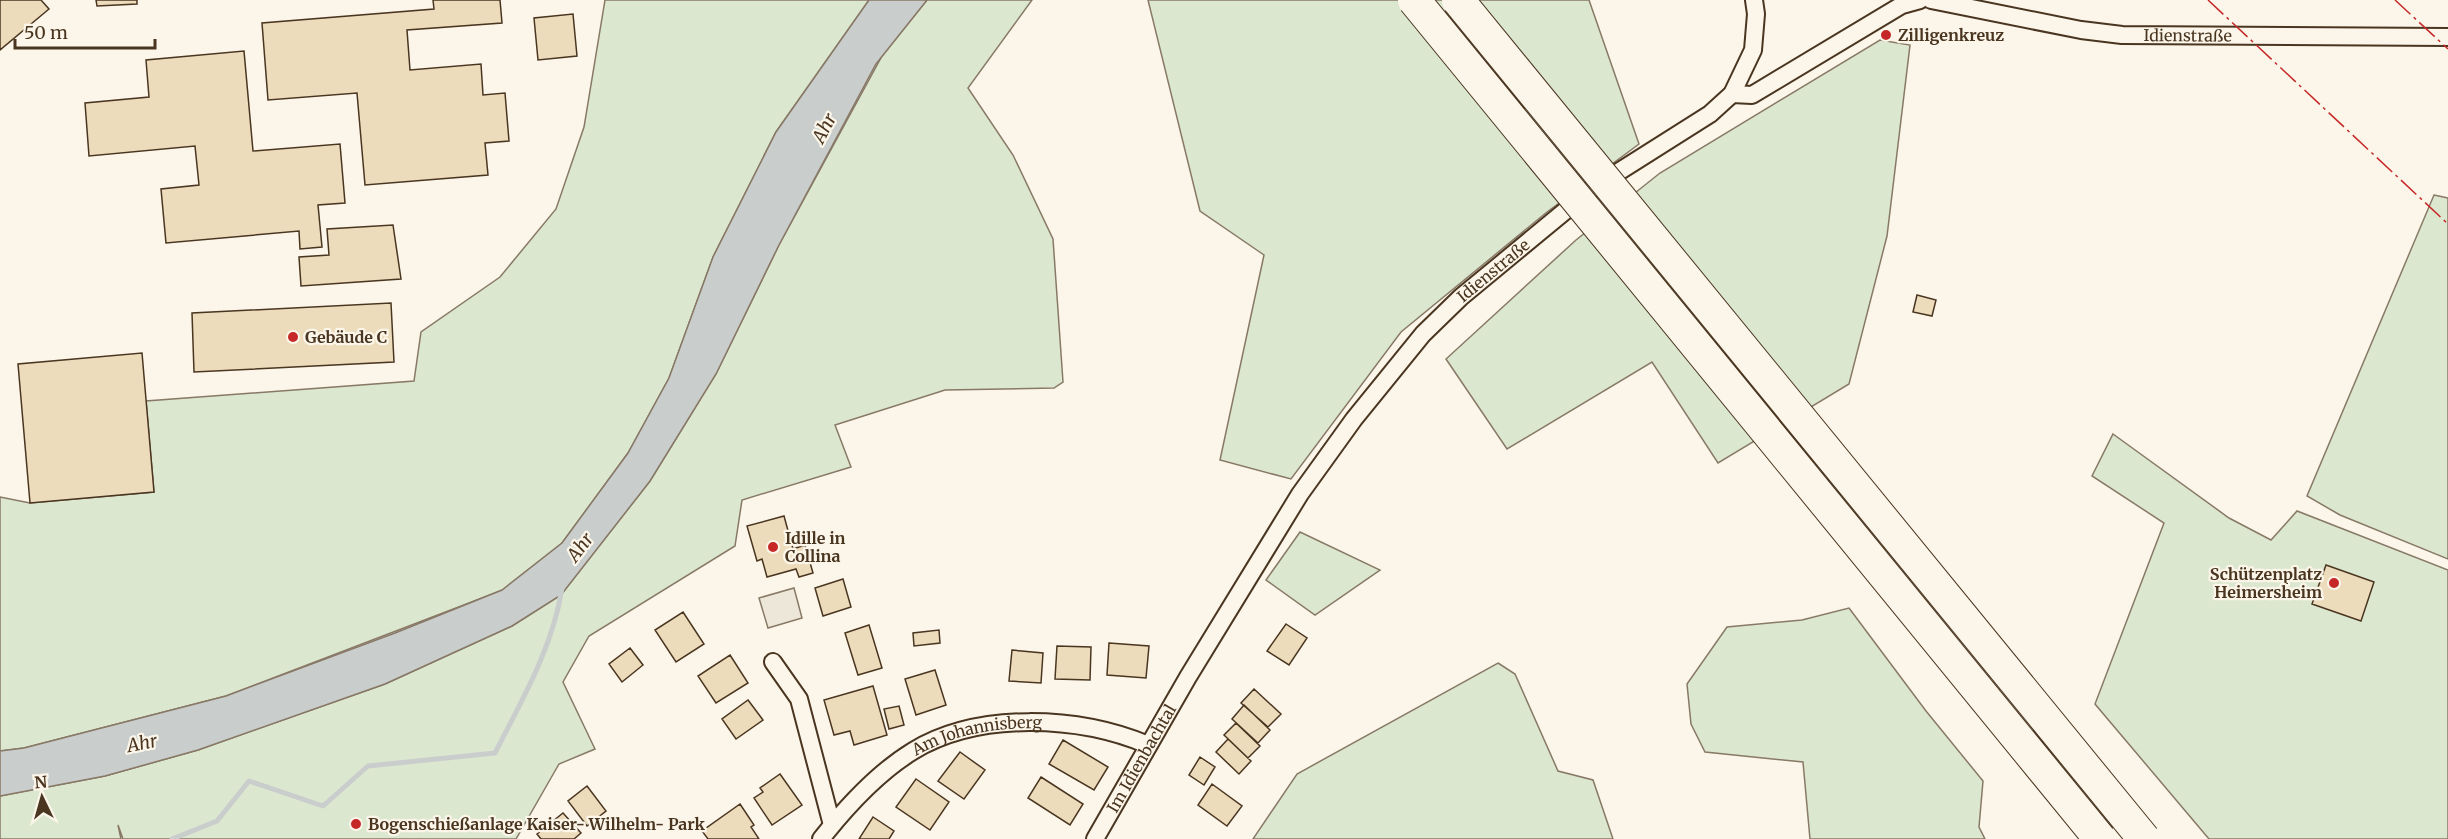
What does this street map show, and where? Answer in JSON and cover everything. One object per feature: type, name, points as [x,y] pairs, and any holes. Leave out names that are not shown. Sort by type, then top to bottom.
[{"type":"highway","points":[[1414,0],[2100,839]]},
{"type":"highway","points":[[1458,0],[2145,839]]},
{"type":"street","points":[[1754,0],[1756,14],[1753,50],[1732,94],[1752,95],[1902,5],[1920,0]]},
{"type":"street","name":"Idienstraße","points":[[1931,0],[2081,30],[2122,35],[2448,37]]},
{"type":"street","name":"Idienstraße","points":[[1188,678],[1300,494],[1354,419],[1423,334],[1461,297],[1593,188],[1710,114],[1732,94]]},
{"type":"street","points":[[773,662],[799,699],[831,825]]},
{"type":"street","name":"Im Idienbachtal","points":[[1095,839],[1188,678]]},
{"type":"street","name":"Am Johannisberg","points":[[821,839],[831,825],[878,776],[914,750],[963,731],[1021,723],[1076,724],[1117,732],[1148,745]]},
{"type":"green space","points":[[605,0],[869,0],[776,132],[713,257],[669,378],[628,453],[562,543],[503,590],[226,696],[24,748],[0,751],[0,497],[30,503],[154,492],[146,401],[414,381],[421,332],[500,277],[556,209],[584,127]]},
{"type":"green space","points":[[927,0],[1032,0],[968,88],[1013,155],[1053,239],[1063,382],[1054,388],[945,390],[835,425],[851,467],[742,500],[735,546],[589,636],[563,682],[595,749],[559,764],[516,839],[123,839],[118,825],[121,839],[0,839],[0,796],[105,776],[198,750],[385,684],[512,626],[561,595],[650,481],[716,374],[779,245],[882,56]]},
{"type":"green space","points":[[1148,0],[1589,0],[1639,144],[1547,212],[1401,332],[1291,479],[1220,460],[1264,255],[1200,211]]},
{"type":"green space","points":[[1880,40],[1910,45],[1887,236],[1849,384],[1718,463],[1652,362],[1507,449],[1446,359],[1576,240],[1660,173]]},
{"type":"green space","points":[[2434,195],[2448,198],[2448,559],[2340,515],[2307,496]]},
{"type":"green space","points":[[2113,434],[2229,518],[2271,540],[2297,511],[2448,570],[2448,839],[2209,839],[2095,704],[2164,523],[2092,476]]},
{"type":"green space","points":[[1300,532],[1380,570],[1315,615],[1266,580]]},
{"type":"green space","points":[[1849,608],[1926,711],[1983,781],[1979,827],[1985,839],[1810,839],[1803,762],[1705,752],[1691,724],[1687,684],[1727,627],[1802,620]]},
{"type":"green space","points":[[1498,663],[1515,674],[1558,771],[1593,780],[1613,839],[1253,839],[1297,774]]},
{"type":"shaded area","points":[[794,588],[802,618],[768,628],[759,598]]},
{"type":"water","name":"Ahr","points":[[869,0],[927,0],[876,64],[779,245],[716,374],[650,481],[561,595],[512,626],[385,684],[198,750],[105,776],[0,796],[0,751],[24,748],[226,696],[502,590],[562,543],[628,453],[669,378],[713,257],[776,132]]},
{"type":"building","points":[[0,0],[41,0],[49,9],[0,50]]},
{"type":"building","points":[[96,0],[137,0],[137,4],[97,6]]},
{"type":"building","points":[[433,0],[500,0],[502,23],[407,30],[410,70],[481,64],[483,95],[505,93],[509,141],[485,143],[488,175],[365,185],[357,93],[268,100],[262,23],[434,9]]},
{"type":"building","points":[[573,14],[577,56],[538,60],[534,18]]},
{"type":"building","points":[[244,51],[253,151],[340,144],[345,203],[318,205],[322,247],[300,249],[299,231],[166,243],[161,189],[199,185],[195,146],[89,156],[85,103],[149,97],[146,60]]},
{"type":"building","points":[[393,225],[401,279],[301,286],[299,257],[329,255],[327,229]]},
{"type":"building","points":[[1917,295],[1936,300],[1932,316],[1913,312]]},
{"type":"building","name":"Gebäude C","points":[[391,303],[394,362],[194,372],[192,313]]},
{"type":"building","points":[[142,353],[154,492],[30,503],[18,364]]},
{"type":"building","name":"Idille in Collina","points":[[784,516],[793,549],[805,545],[813,573],[799,577],[796,569],[767,577],[762,559],[757,561],[747,526]]},
{"type":"building","points":[[2326,565],[2374,582],[2361,621],[2312,604]]},
{"type":"building","points":[[843,579],[851,607],[823,616],[815,588]]},
{"type":"building","points":[[683,612],[704,644],[676,662],[655,630]]},
{"type":"building","points":[[1286,624],[1307,638],[1289,665],[1267,651]]},
{"type":"building","points":[[869,625],[882,668],[858,675],[845,633]]},
{"type":"building","points":[[939,630],[940,643],[914,646],[913,633]]},
{"type":"building","points":[[1109,643],[1149,646],[1146,678],[1107,675]]},
{"type":"building","points":[[1057,646],[1091,647],[1090,680],[1055,679]]},
{"type":"building","points":[[630,648],[643,665],[622,682],[609,664]]},
{"type":"building","points":[[1012,650],[1043,653],[1041,683],[1009,681]]},
{"type":"building","points":[[730,655],[748,683],[716,703],[698,676]]},
{"type":"building","points":[[935,670],[946,705],[916,715],[905,679]]},
{"type":"building","points":[[873,686],[887,735],[854,745],[850,731],[834,735],[824,700]]},
{"type":"building","points":[[1254,689],[1281,714],[1268,727],[1241,703]]},
{"type":"building","points":[[748,700],[763,720],[736,739],[722,719]]},
{"type":"building","points":[[1244,705],[1270,730],[1258,743],[1232,719]]},
{"type":"building","points":[[899,706],[904,725],[889,729],[884,709]]},
{"type":"building","points":[[1236,723],[1260,746],[1248,758],[1224,735]]},
{"type":"building","points":[[1228,739],[1251,761],[1239,774],[1216,752]]},
{"type":"building","points":[[1063,740],[1108,767],[1094,790],[1049,764]]},
{"type":"building","points":[[960,752],[985,770],[964,799],[938,781]]},
{"type":"building","points":[[1200,757],[1215,767],[1204,785],[1189,775]]},
{"type":"building","points":[[780,774],[802,805],[772,825],[754,798],[763,792],[760,788]]},
{"type":"building","points":[[1041,777],[1083,804],[1070,825],[1028,798]]},
{"type":"building","points":[[916,779],[949,802],[930,830],[896,807]]},
{"type":"building","points":[[1212,784],[1242,806],[1227,826],[1198,805]]},
{"type":"building","points":[[587,786],[606,811],[587,826],[568,801]]},
{"type":"building","points":[[740,804],[754,825],[751,827],[759,839],[708,839],[702,831]]},
{"type":"building","points":[[563,813],[581,833],[574,839],[541,839],[537,834]]},
{"type":"building","points":[[873,817],[894,831],[889,839],[859,839]]},
{"type":"waterway","points":[[172,839],[217,821],[249,781],[323,806],[368,766],[495,753],[544,652],[558,610],[562,588]]},
{"type":"power","points":[[2208,0],[2448,224]]},
{"type":"power","points":[[2395,0],[2448,49]]},
{"type":"place","name":"Zilligenkreuz","points":[[1886,35]]},
{"type":"place","name":"Gebäude C","points":[[293,337]]},
{"type":"place","name":"Idille in Collina","points":[[773,547]]},
{"type":"place","name":"Schützenplatz Heimersheim","points":[[2334,583]]},
{"type":"place","name":"Bogenschießanlage Kaiser- Wilhelm- Park","points":[[356,824]]}]
